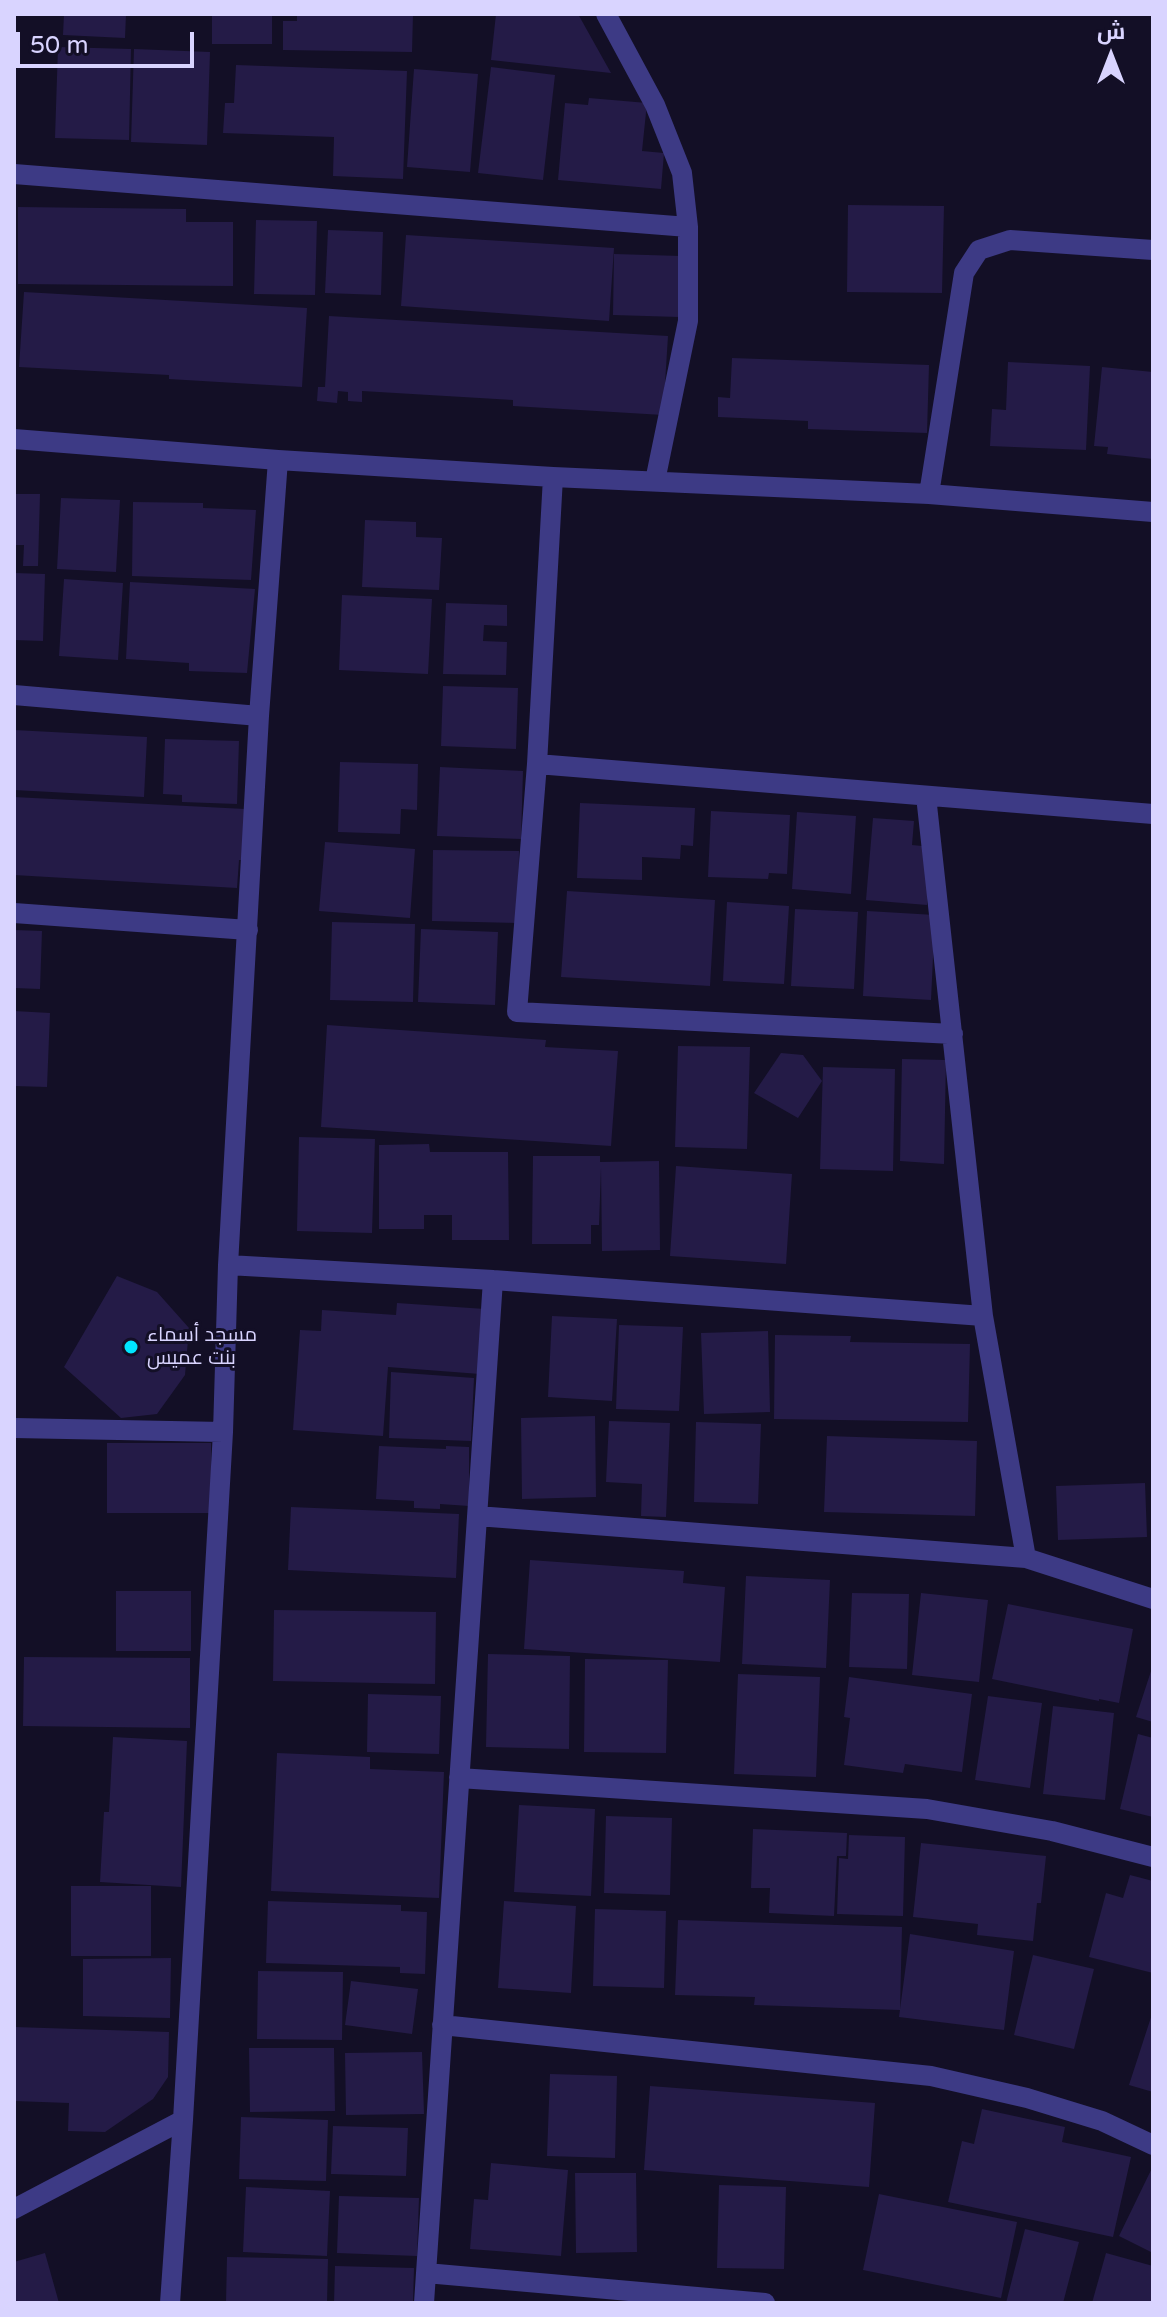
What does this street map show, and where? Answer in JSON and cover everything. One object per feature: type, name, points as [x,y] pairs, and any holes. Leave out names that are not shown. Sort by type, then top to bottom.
[{"type":"street","points":[[606,14],[655,105],[682,173],[688,227],[688,321],[655,481]]},
{"type":"street","points":[[14,174],[688,227]]},
{"type":"street","points":[[929,494],[964,273],[979,250],[1010,240],[1153,250]]},
{"type":"street","points":[[14,439],[278,460],[553,477],[929,494],[1153,512]]},
{"type":"street","points":[[170,2303],[223,1432],[228,1265],[259,716],[278,460]]},
{"type":"street","points":[[553,477],[537,764],[517,1012],[953,1034]]},
{"type":"street","points":[[14,695],[259,716]]},
{"type":"street","points":[[537,764],[1153,814]]},
{"type":"street","points":[[926,796],[983,1316],[1026,1558]]},
{"type":"street","points":[[14,913],[248,930]]},
{"type":"street","points":[[228,1265],[493,1280],[983,1316]]},
{"type":"street","points":[[424,2303],[493,1280]]},
{"type":"street","points":[[14,1428],[223,1432]]},
{"type":"street","points":[[477,1516],[1026,1558],[1153,1599]]},
{"type":"street","points":[[459,1778],[927,1809],[1052,1831],[1153,1857]]},
{"type":"street","points":[[442,2025],[931,2076],[1027,2098],[1102,2121],[1153,2145]]},
{"type":"street","points":[[14,2209],[183,2120]]},
{"type":"street","points":[[426,2273],[765,2303]]},
{"type":"building","points":[[64,14],[126,14],[125,38],[63,35]]},
{"type":"building","points":[[212,14],[272,14],[272,44],[212,44]]},
{"type":"building","points":[[297,14],[413,14],[412,52],[283,50],[283,21],[297,21]]},
{"type":"building","points":[[496,14],[578,14],[611,73],[491,60]]},
{"type":"building","points":[[58,47],[131,49],[129,140],[55,138]]},
{"type":"building","points":[[134,49],[210,52],[207,145],[131,142]]},
{"type":"building","points":[[236,65],[407,71],[403,179],[333,176],[334,137],[223,133],[225,103],[234,103]]},
{"type":"building","points":[[491,67],[555,75],[543,180],[478,173]]},
{"type":"building","points":[[414,69],[478,74],[470,172],[407,167]]},
{"type":"building","points":[[589,98],[647,103],[642,151],[664,153],[661,189],[558,180],[565,103],[588,105]]},
{"type":"building","points":[[848,205],[944,206],[942,293],[847,292]]},
{"type":"building","points":[[18,207],[186,209],[186,222],[233,222],[233,286],[18,284]]},
{"type":"building","points":[[256,220],[317,221],[315,295],[254,294]]},
{"type":"building","points":[[328,230],[383,232],[381,295],[325,293]]},
{"type":"building","points":[[406,235],[614,248],[609,321],[401,306]]},
{"type":"building","points":[[614,254],[681,256],[679,317],[613,315]]},
{"type":"building","points":[[24,292],[307,308],[302,387],[169,379],[169,375],[19,367]]},
{"type":"building","points":[[329,316],[668,336],[663,415],[513,406],[513,400],[362,391],[362,402],[348,401],[348,392],[338,391],[337,403],[317,401],[318,387],[325,387]]},
{"type":"building","points":[[732,358],[929,365],[927,433],[808,429],[808,421],[718,417],[718,397],[730,398]]},
{"type":"building","points":[[1008,362],[1090,366],[1086,450],[990,446],[992,409],[1006,410]]},
{"type":"building","points":[[1102,367],[1153,372],[1153,459],[1107,454],[1108,447],[1094,446]]},
{"type":"building","points":[[14,494],[40,494],[38,566],[23,566],[24,545],[14,545]]},
{"type":"building","points":[[61,498],[120,500],[116,572],[57,569]]},
{"type":"building","points":[[133,502],[203,503],[203,508],[256,510],[251,580],[132,576]]},
{"type":"building","points":[[365,520],[416,522],[416,537],[442,538],[439,590],[362,587]]},
{"type":"building","points":[[14,573],[45,574],[43,641],[14,640]]},
{"type":"building","points":[[64,579],[123,583],[118,660],[59,656]]},
{"type":"building","points":[[130,582],[255,589],[247,673],[189,671],[189,663],[126,659]]},
{"type":"building","points":[[342,595],[432,599],[428,674],[339,670]]},
{"type":"building","points":[[446,603],[507,605],[507,626],[484,625],[483,641],[507,642],[506,675],[443,674]]},
{"type":"building","points":[[443,686],[518,688],[516,749],[441,746]]},
{"type":"building","points":[[14,730],[147,737],[144,797],[14,790]]},
{"type":"building","points":[[165,739],[239,741],[237,804],[182,802],[182,795],[163,794]]},
{"type":"building","points":[[340,762],[418,764],[417,810],[401,809],[400,834],[338,832]]},
{"type":"building","points":[[440,767],[523,771],[521,839],[437,836]]},
{"type":"building","points":[[14,797],[245,809],[245,860],[239,860],[237,888],[14,875]]},
{"type":"building","points":[[580,803],[695,808],[693,846],[681,845],[680,859],[642,857],[642,880],[577,878]]},
{"type":"building","points":[[711,811],[790,815],[787,874],[769,873],[768,879],[708,877]]},
{"type":"building","points":[[797,812],[856,816],[851,894],[792,889]]},
{"type":"building","points":[[873,818],[914,821],[912,845],[932,847],[927,905],[866,900]]},
{"type":"building","points":[[325,842],[415,849],[410,918],[319,911]]},
{"type":"building","points":[[433,850],[519,851],[518,923],[432,921]]},
{"type":"building","points":[[567,891],[715,900],[710,986],[561,977]]},
{"type":"building","points":[[727,902],[789,906],[784,984],[723,981]]},
{"type":"building","points":[[795,909],[858,912],[854,989],[791,986]]},
{"type":"building","points":[[867,911],[935,915],[931,1000],[863,996]]},
{"type":"building","points":[[332,922],[415,924],[413,1002],[330,1000]]},
{"type":"building","points":[[421,929],[498,932],[495,1005],[418,1002]]},
{"type":"building","points":[[14,930],[42,931],[40,989],[14,988]]},
{"type":"building","points":[[14,1011],[50,1013],[47,1087],[14,1086]]},
{"type":"building","points":[[327,1025],[546,1040],[545,1047],[618,1051],[611,1146],[321,1127]]},
{"type":"building","points":[[678,1046],[750,1047],[747,1149],[675,1147]]},
{"type":"building","points":[[781,1053],[803,1055],[822,1081],[798,1118],[754,1093]]},
{"type":"building","points":[[902,1059],[946,1060],[944,1164],[900,1161]]},
{"type":"building","points":[[823,1067],[895,1069],[893,1171],[820,1169]]},
{"type":"building","points":[[299,1137],[375,1139],[372,1233],[297,1231]]},
{"type":"building","points":[[429,1144],[430,1152],[508,1152],[509,1240],[452,1240],[452,1215],[424,1215],[424,1229],[379,1229],[379,1145]]},
{"type":"building","points":[[533,1156],[600,1156],[600,1162],[659,1161],[660,1250],[602,1251],[601,1168],[599,1225],[591,1225],[591,1244],[532,1244]]},
{"type":"building","points":[[676,1166],[792,1174],[786,1264],[670,1256]]},
{"type":"building","name":"مسجد أسماء بنت عميس","points":[[117,1276],[157,1292],[189,1328],[185,1375],[157,1414],[121,1418],[64,1367]]},
{"type":"building","points":[[397,1303],[485,1309],[480,1374],[388,1367],[383,1436],[293,1430],[300,1330],[321,1331],[322,1310],[396,1315]]},
{"type":"building","points":[[552,1316],[617,1319],[612,1401],[548,1397]]},
{"type":"building","points":[[619,1325],[683,1327],[679,1411],[616,1409]]},
{"type":"building","points":[[768,1331],[770,1412],[704,1414],[701,1333]]},
{"type":"building","points":[[775,1335],[851,1336],[850,1342],[970,1344],[968,1422],[774,1419]]},
{"type":"building","points":[[391,1372],[474,1378],[471,1441],[389,1438]]},
{"type":"building","points":[[595,1416],[596,1497],[522,1499],[521,1418]]},
{"type":"building","points":[[609,1421],[670,1423],[666,1517],[641,1516],[642,1484],[606,1482]]},
{"type":"building","points":[[696,1422],[761,1424],[758,1504],[694,1502]]},
{"type":"building","points":[[827,1436],[977,1441],[975,1516],[824,1512]]},
{"type":"building","points":[[107,1443],[211,1443],[211,1513],[107,1513]]},
{"type":"building","points":[[379,1446],[469,1447],[469,1506],[440,1504],[440,1509],[414,1508],[414,1501],[376,1499]]},
{"type":"building","points":[[1145,1483],[1147,1537],[1058,1540],[1056,1486]]},
{"type":"building","points":[[291,1507],[459,1514],[456,1578],[288,1570]]},
{"type":"building","points":[[530,1560],[684,1571],[683,1583],[725,1587],[720,1662],[524,1649]]},
{"type":"building","points":[[746,1576],[830,1580],[826,1668],[742,1664]]},
{"type":"building","points":[[116,1591],[191,1591],[191,1651],[116,1651]]},
{"type":"building","points":[[852,1593],[909,1594],[907,1669],[849,1667]]},
{"type":"building","points":[[921,1593],[988,1600],[979,1682],[912,1675]]},
{"type":"building","points":[[1008,1604],[1133,1629],[1119,1703],[992,1679]]},
{"type":"building","points":[[274,1610],[436,1612],[435,1684],[273,1681]]},
{"type":"building","points":[[488,1654],[570,1656],[569,1749],[486,1747]]},
{"type":"building","points":[[24,1657],[190,1658],[190,1728],[23,1726]]},
{"type":"building","points":[[585,1659],[668,1660],[666,1753],[584,1752]]},
{"type":"building","points":[[1153,1665],[1153,1722],[1136,1717]]},
{"type":"building","points":[[738,1674],[820,1677],[816,1777],[734,1774]]},
{"type":"building","points":[[849,1677],[972,1694],[962,1772],[905,1764],[903,1773],[844,1765],[850,1718],[844,1717]]},
{"type":"building","points":[[368,1694],[441,1696],[439,1754],[367,1752]]},
{"type":"building","points":[[988,1696],[1042,1703],[1030,1788],[975,1780]]},
{"type":"building","points":[[1053,1706],[1114,1713],[1105,1800],[1043,1794]]},
{"type":"building","points":[[1138,1734],[1153,1738],[1153,1817],[1120,1809]]},
{"type":"building","points":[[113,1737],[187,1741],[181,1887],[100,1882],[104,1812],[109,1812]]},
{"type":"building","points":[[277,1753],[370,1757],[370,1769],[444,1772],[439,1898],[271,1891]]},
{"type":"building","points":[[519,1805],[595,1809],[591,1896],[514,1892]]},
{"type":"building","points":[[606,1816],[672,1818],[670,1895],[604,1893]]},
{"type":"building","points":[[753,1829],[847,1833],[846,1856],[837,1856],[834,1916],[769,1913],[770,1888],[751,1888]]},
{"type":"building","points":[[849,1835],[905,1837],[903,1916],[837,1914],[839,1858],[848,1859]]},
{"type":"building","points":[[921,1843],[1046,1856],[1033,1941],[977,1935],[978,1924],[913,1917]]},
{"type":"building","points":[[1130,1875],[1153,1881],[1153,1973],[1089,1957],[1106,1893],[1123,1898]]},
{"type":"building","points":[[71,1886],[151,1886],[151,1956],[71,1956]]},
{"type":"building","points":[[268,1901],[401,1905],[401,1911],[427,1912],[425,1974],[400,1973],[400,1967],[266,1963]]},
{"type":"building","points":[[504,1901],[576,1906],[571,1993],[498,1988]]},
{"type":"building","points":[[595,1909],[666,1911],[664,1988],[593,1986]]},
{"type":"building","points":[[678,1920],[902,1927],[900,2010],[754,2005],[755,1997],[675,1995]]},
{"type":"building","points":[[910,1934],[1014,1951],[1004,2030],[899,2017]]},
{"type":"building","points":[[1033,1955],[1094,1969],[1074,2049],[1014,2035]]},
{"type":"building","points":[[171,1958],[170,2018],[83,2016],[83,1959]]},
{"type":"building","points":[[258,1971],[343,1972],[342,2040],[257,2039]]},
{"type":"building","points":[[351,1981],[418,1989],[412,2034],[345,2025]]},
{"type":"building","points":[[1153,2011],[1153,2092],[1129,2085]]},
{"type":"building","points":[[14,2027],[169,2032],[168,2077],[153,2099],[105,2132],[68,2131],[69,2103],[14,2101]]},
{"type":"building","points":[[249,2048],[334,2048],[335,2111],[250,2112]]},
{"type":"building","points":[[422,2052],[424,2114],[346,2115],[345,2053]]},
{"type":"building","points":[[550,2074],[617,2076],[615,2158],[547,2156]]},
{"type":"building","points":[[650,2086],[875,2103],[869,2187],[644,2170]]},
{"type":"building","points":[[982,2109],[1065,2127],[1062,2142],[1131,2157],[1113,2237],[948,2202],[962,2141],[974,2144]]},
{"type":"building","points":[[241,2117],[328,2120],[326,2181],[239,2179]]},
{"type":"building","points":[[333,2126],[408,2128],[406,2176],[331,2174]]},
{"type":"building","points":[[491,2163],[568,2170],[561,2256],[470,2249],[474,2199],[488,2200]]},
{"type":"building","points":[[1153,2166],[1153,2253],[1119,2236]]},
{"type":"building","points":[[575,2173],[636,2173],[637,2252],[576,2253]]},
{"type":"building","points":[[719,2185],[786,2187],[784,2269],[717,2268]]},
{"type":"building","points":[[246,2187],[330,2191],[327,2256],[243,2252]]},
{"type":"building","points":[[879,2194],[1017,2222],[1001,2298],[863,2270]]},
{"type":"building","points":[[339,2196],[419,2198],[417,2256],[337,2253]]},
{"type":"building","points":[[1025,2229],[1079,2242],[1063,2303],[1006,2303]]},
{"type":"building","points":[[45,2253],[59,2303],[14,2303],[14,2262]]},
{"type":"building","points":[[1106,2253],[1153,2266],[1153,2303],[1092,2303]]},
{"type":"building","points":[[227,2257],[328,2259],[327,2303],[226,2303]]},
{"type":"building","points":[[335,2266],[414,2268],[413,2303],[334,2303]]},
{"type":"place","name":"مسجد أسماء بنت عميس","points":[[131,1347]]}]
